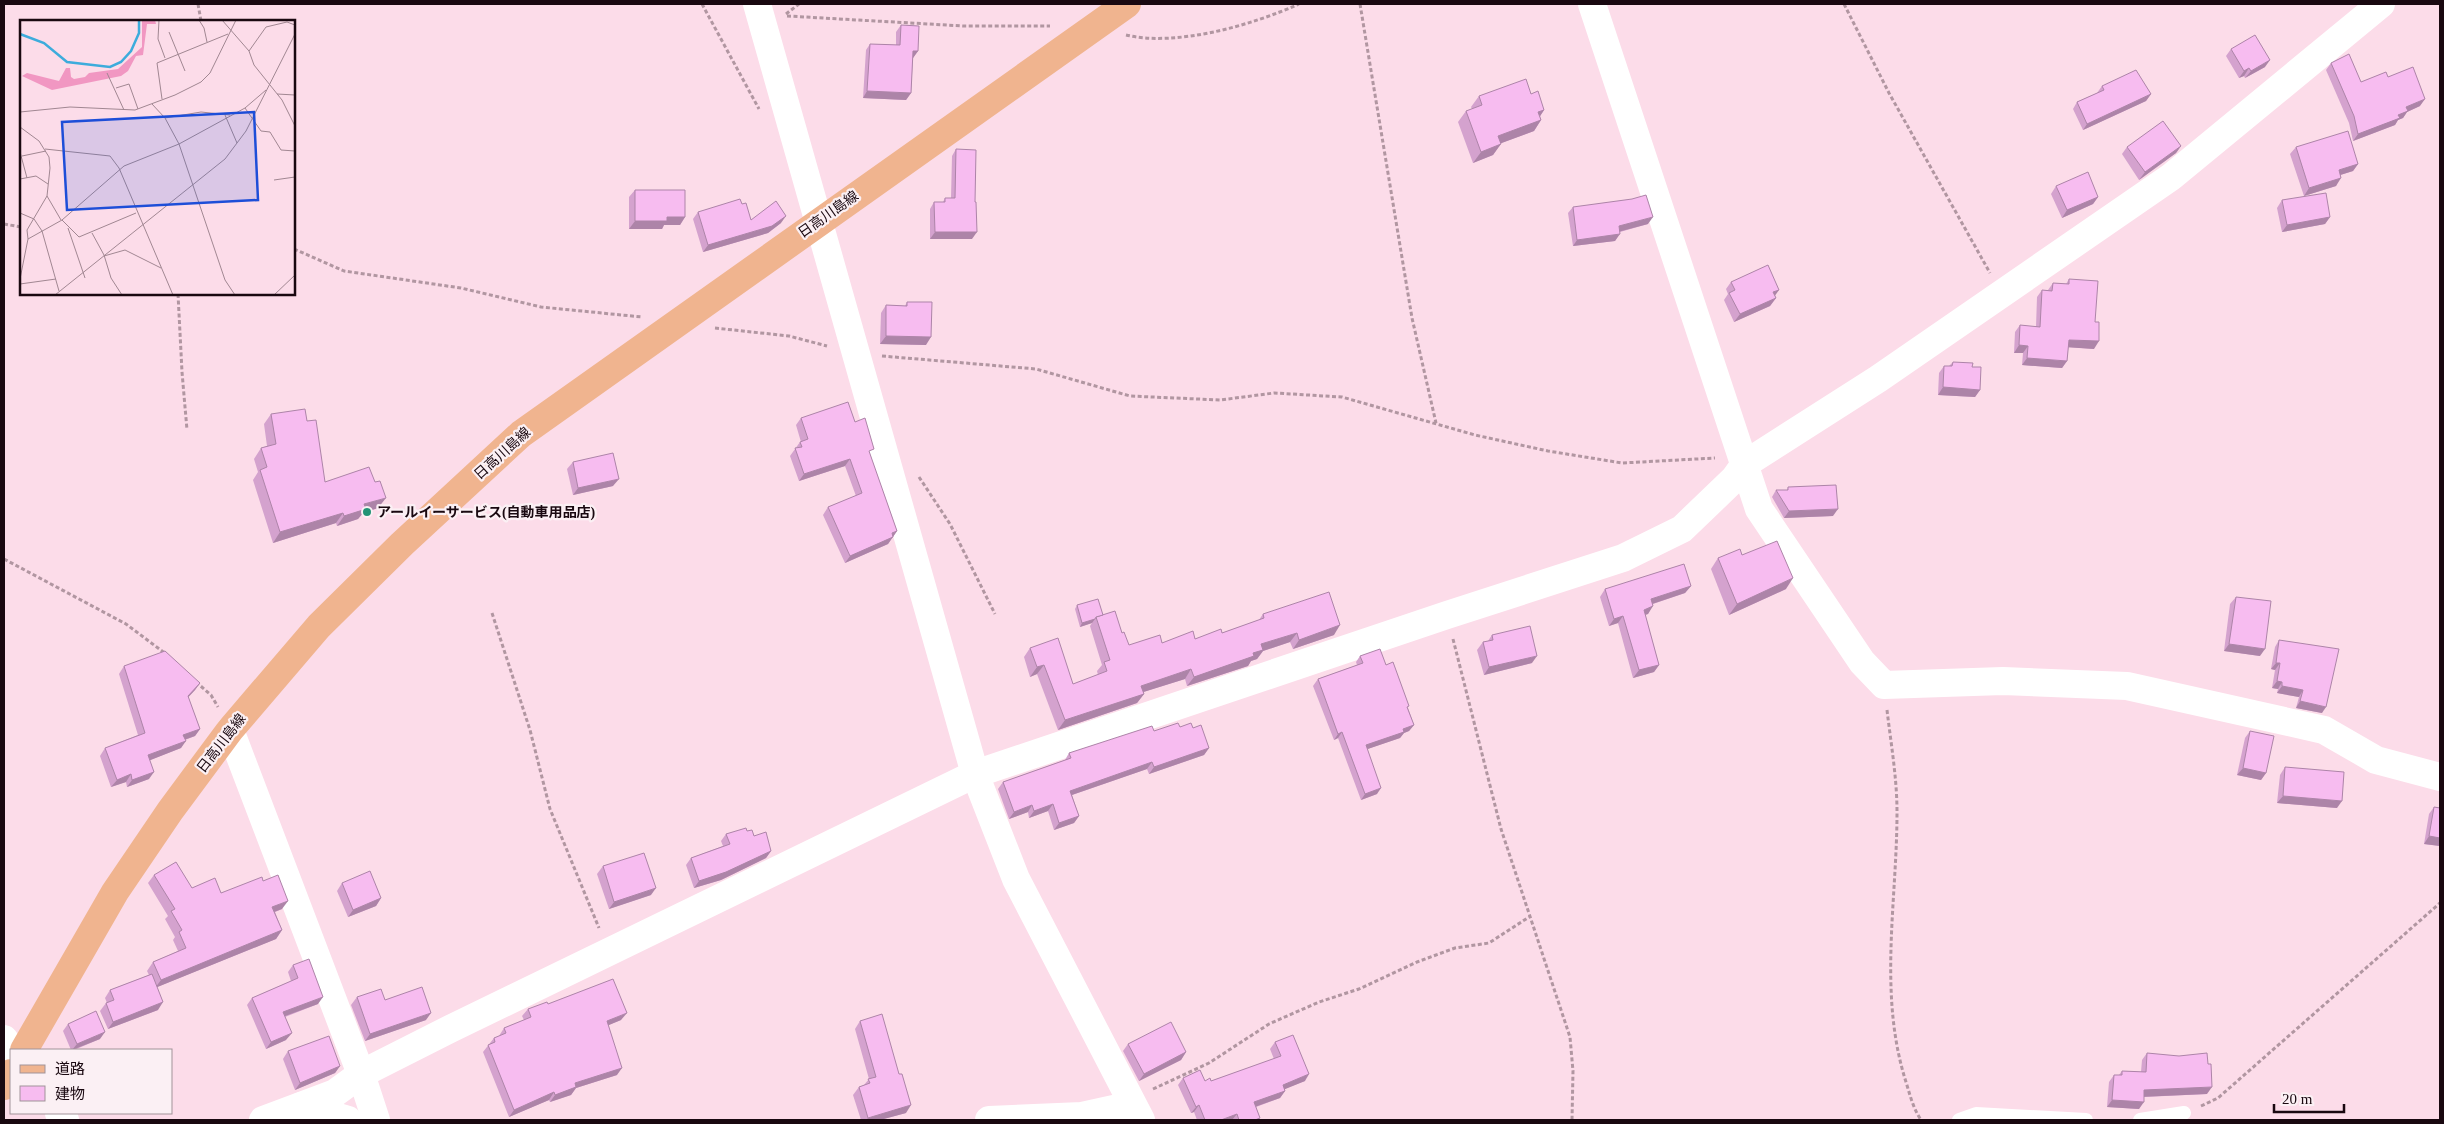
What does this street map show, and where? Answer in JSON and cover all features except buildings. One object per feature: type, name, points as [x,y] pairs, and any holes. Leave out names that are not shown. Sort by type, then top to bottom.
[{"type":"main road","name":"日高川島線","points":[[25,1049],[115,892],[170,811],[230,730],[319,626],[402,544],[514,440],[819,220],[1127,4]]},
{"type":"main road","points":[[4,1086],[10,1075]]},
{"type":"street","points":[[757,4],[975,774],[1016,879],[1136,1113],[989,1120]]},
{"type":"street","points":[[1592,4],[1740,471],[1759,509],[1862,662],[1884,685],[2003,681],[2127,686],[2324,730],[2376,760],[2440,777]]},
{"type":"street","points":[[304,1113],[361,1074],[975,774],[1447,615],[1623,558],[1682,529],[1740,471],[1878,379],[2171,177],[2381,4]]},
{"type":"street","points":[[230,730],[361,1074],[376,1120]]},
{"type":"street","points":[[263,1120],[304,1113],[348,1120]]},
{"type":"lane","points":[[2140,1120],[2184,1113]]},
{"type":"lane","points":[[1960,1120],[1976,1114],[2086,1120]]},
{"type":"path","points":[[198,4],[201,20]]},
{"type":"path","points":[[702,4],[759,110]]},
{"type":"path","points":[[1099,24],[1120,34],[1142,39],[1192,35],[1230,29],[1277,14],[1299,4]]},
{"type":"path","points":[[1360,4],[1412,318],[1436,423]]},
{"type":"path","points":[[1844,4],[1889,93],[2001,293]]},
{"type":"path","points":[[783,15],[964,26],[1053,26]]},
{"type":"path","points":[[4,224],[20,227]]},
{"type":"path","points":[[295,249],[344,271],[461,288],[541,307],[679,320],[721,329],[789,336],[857,354],[1036,369],[1130,396],[1220,400],[1274,393],[1342,397],[1475,435],[1548,451],[1622,462],[1714,457],[1740,471]]},
{"type":"path","points":[[178,295],[187,430]]},
{"type":"path","points":[[913,470],[950,524],[995,614]]},
{"type":"path","points":[[4,559],[126,624],[173,660]]},
{"type":"path","points":[[492,613],[530,730],[550,809],[610,952]]},
{"type":"path","points":[[1447,615],[1501,829],[1570,1037],[1573,1071],[1572,1120]]},
{"type":"path","points":[[192,678],[211,695],[230,730]]},
{"type":"path","points":[[1884,685],[1897,782],[1891,931],[1891,1016],[1898,1058],[1915,1111],[1921,1120]]},
{"type":"path","points":[[2184,1113],[2218,1098],[2440,903]]},
{"type":"path","points":[[1136,1113],[1146,1092],[1209,1063],[1269,1024],[1318,1002],[1367,986],[1417,962],[1455,948],[1489,943],[1529,917]]},
{"type":"place","name":"アールイーサービス(自動車用品店)","points":[[367,512]]}]
